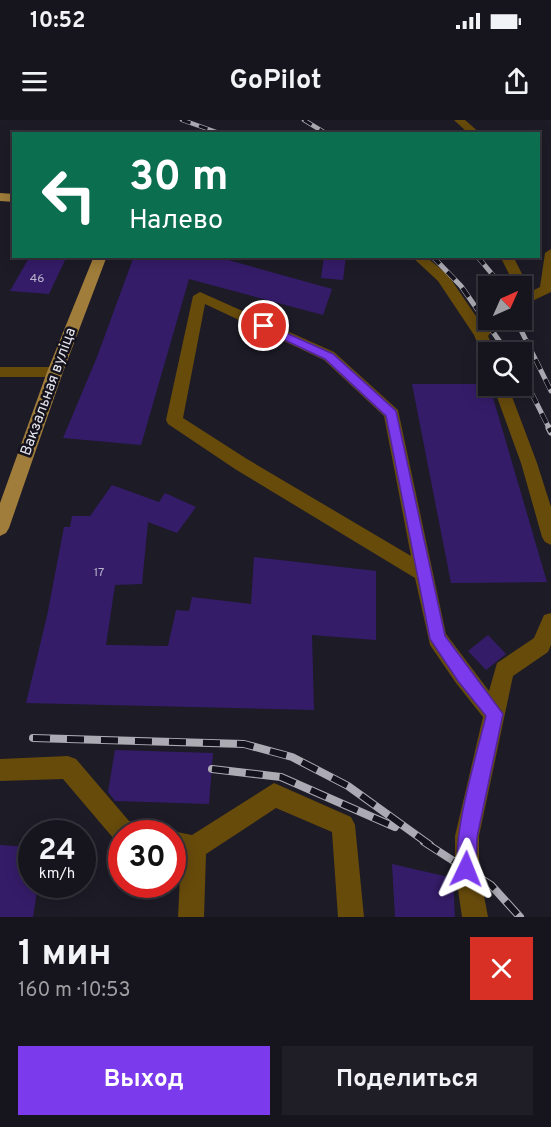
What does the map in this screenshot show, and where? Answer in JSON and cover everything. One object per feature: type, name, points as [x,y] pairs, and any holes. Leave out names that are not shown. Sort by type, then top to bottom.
[{"type":"main road","name":"Вакзальная вуліца","points":[[0,528],[55,372],[100,258]]},
{"type":"street","points":[[459,120],[474,132]]},
{"type":"street","points":[[532,292],[546,289],[551,253]]},
{"type":"street","points":[[419,258],[443,278],[484,342]]},
{"type":"street","points":[[507,258],[515,276]]},
{"type":"street","points":[[424,573],[241,464],[174,420],[200,296],[329,357],[392,414],[424,573],[437,639],[494,714]]},
{"type":"street","points":[[481,335],[485,330]]},
{"type":"street","points":[[0,372],[55,372]]},
{"type":"street","points":[[504,396],[529,464],[551,537]]},
{"type":"street","points":[[475,917],[466,869],[467,837],[504,670],[542,645],[551,622]]},
{"type":"street","points":[[0,770],[68,767],[113,820]]},
{"type":"street","points":[[186,844],[274,795],[343,825],[351,917]]},
{"type":"street","points":[[186,873],[191,917]]},
{"type":"building","points":[[29,258],[66,258],[49,294],[10,291]]},
{"type":"building","points":[[133,258],[221,258],[332,289],[323,315],[189,279],[141,445],[63,438],[97,357]]},
{"type":"building","points":[[324,258],[346,258],[343,280],[321,278]]},
{"type":"building","points":[[412,384],[478,384],[478,396],[493,396],[547,582],[451,583]]},
{"type":"building","points":[[112,485],[159,502],[165,493],[196,507],[177,533],[148,522],[142,584],[115,585],[106,645],[168,646],[176,610],[189,611],[192,597],[251,604],[254,557],[376,571],[376,640],[312,635],[314,710],[26,703],[47,616],[64,527],[70,527],[72,516],[90,516]]},
{"type":"building","points":[[488,635],[506,654],[486,670],[468,651]]},
{"type":"building","points":[[115,750],[213,753],[209,804],[115,801],[108,792]]},
{"type":"building","points":[[0,845],[18,846],[18,898],[36,898],[33,917],[0,917]]},
{"type":"building","points":[[392,864],[453,878],[455,917],[395,917]]},
{"type":"railway","points":[[182,120],[216,132]]},
{"type":"railway","points":[[304,120],[324,132]]},
{"type":"railway","points":[[434,258],[461,286],[500,342]]},
{"type":"railway","points":[[479,258],[494,276]]},
{"type":"railway","points":[[521,330],[551,391]]},
{"type":"railway","points":[[532,394],[551,432]]},
{"type":"railway","points":[[33,738],[244,744],[292,757],[348,786],[430,845]]},
{"type":"railway","points":[[212,769],[281,777],[395,827]]},
{"type":"railway","points":[[424,842],[491,885],[520,917]]},
{"type":"route","points":[[264,326],[329,357],[392,414],[437,639],[494,714],[467,837],[466,869]]}]
